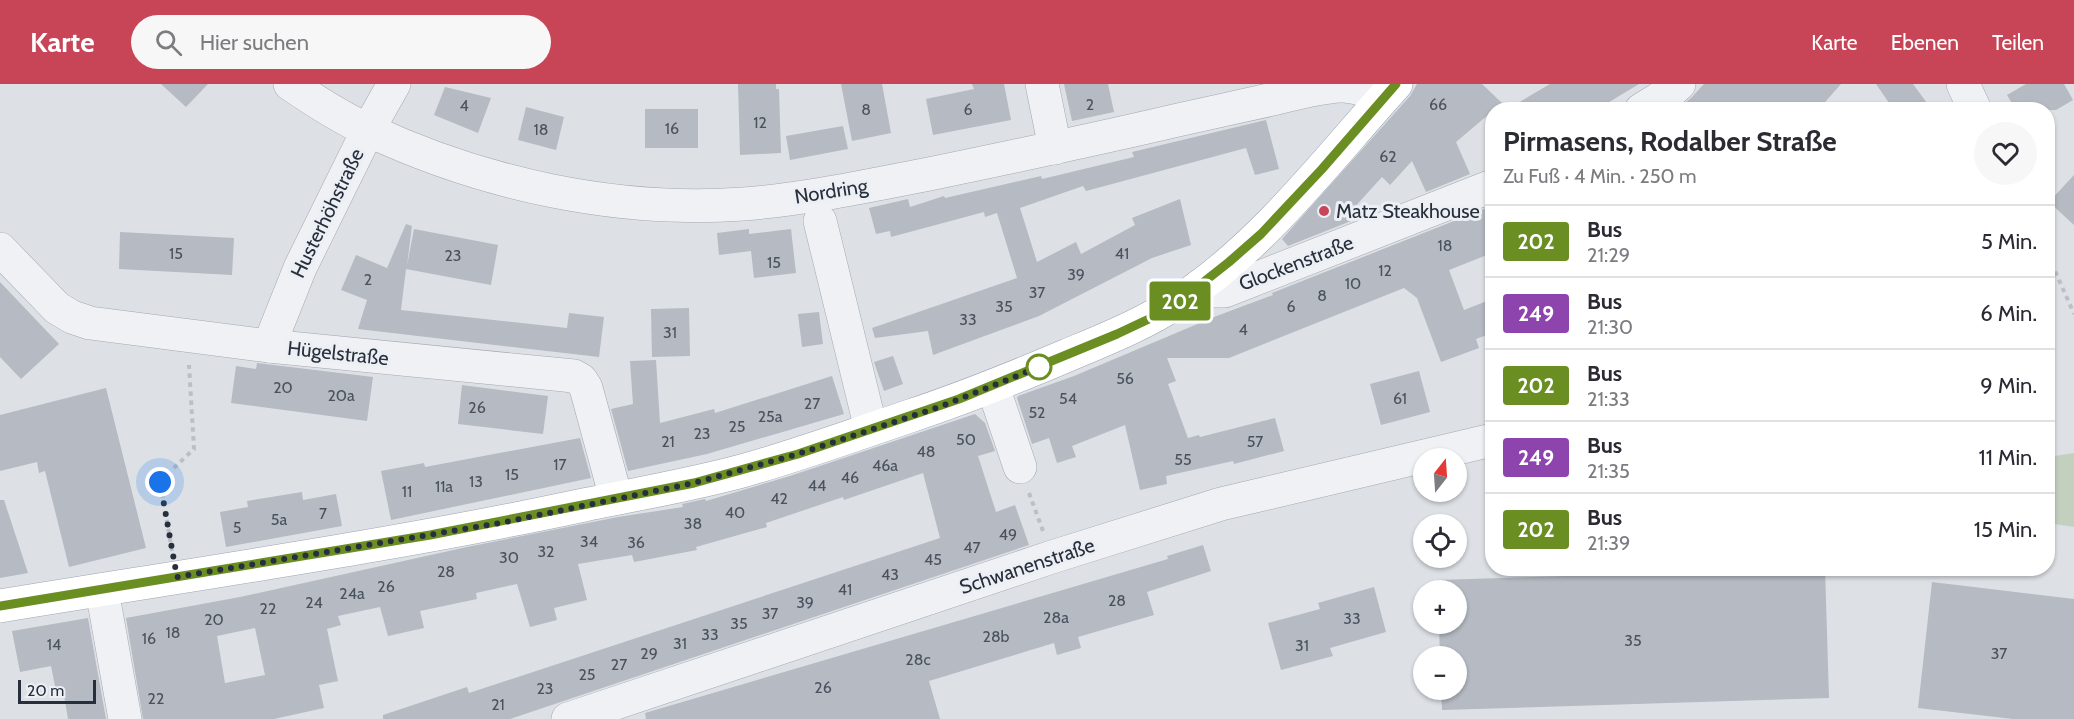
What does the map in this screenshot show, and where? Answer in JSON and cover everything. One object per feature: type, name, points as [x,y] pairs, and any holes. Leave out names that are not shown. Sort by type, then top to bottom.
[{"type":"main road","points":[[0,606],[419,537],[742,471],[993,387],[1151,318],[1200,286],[1261,234],[1322,169],[1389,91]]},
{"type":"street","name":"Nordring","points":[[290,84],[325,107],[368,130],[440,159],[496,177],[559,192],[617,201],[676,205],[743,204],[815,195],[1054,148],[1292,89],[1341,86],[1389,91]]},
{"type":"street","name":"Husterhöhstraße","points":[[269,346],[300,268],[368,130],[394,84]]},
{"type":"street","points":[[1042,84],[1054,148]]},
{"type":"street","points":[[1654,102],[1679,84]]},
{"type":"street","points":[[1963,84],[1971,102]]},
{"type":"street","name":"Glockenstraße","points":[[1200,286],[1210,291],[1225,291],[1485,189]]},
{"type":"street","points":[[820,221],[871,429]]},
{"type":"street","name":"Hügelstraße","points":[[0,249],[57,308],[72,317],[90,323],[269,346],[574,376],[581,380],[586,388],[616,498]]},
{"type":"street","points":[[993,387],[1020,467]]},
{"type":"street","name":"Schwanenstraße","points":[[568,719],[1052,557],[1221,504],[1485,442]]},
{"type":"street","points":[[102,590],[125,719]]},
{"type":"path","points":[[2055,271],[2074,314]]},
{"type":"path","points":[[177,577],[160,482],[194,449],[188,337]]},
{"type":"path","points":[[1020,467],[1043,531]]},
{"type":"green space","points":[[2074,453],[2074,527],[2055,524],[2055,456]]},
{"type":"building","points":[[161,84],[208,84],[186,107]]},
{"type":"building","points":[[738,84],[776,84],[776,89],[779,89],[781,153],[740,155]]},
{"type":"building","points":[[841,84],[882,84],[891,133],[852,141]]},
{"type":"building","points":[[972,84],[1004,84],[1011,120],[933,135],[926,99],[974,89]]},
{"type":"building","points":[[1064,84],[1108,84],[1114,112],[1072,121]]},
{"type":"building","points":[[1417,84],[1482,84],[1501,102],[1485,102],[1485,117],[1456,142],[1470,174],[1426,192],[1412,161],[1390,185],[1382,177],[1352,210],[1356,219],[1288,246],[1282,239],[1410,96]]},
{"type":"building","points":[[1550,84],[1639,84],[1609,102],[1520,102]]},
{"type":"building","points":[[1704,84],[1841,84],[1825,102],[1686,102]]},
{"type":"building","points":[[1876,84],[1913,84],[1926,102],[1888,102]]},
{"type":"building","points":[[2026,84],[2064,84],[2073,100],[2055,110],[2055,102],[2011,102],[2007,95]]},
{"type":"building","points":[[445,87],[491,98],[478,133],[434,115]]},
{"type":"building","points":[[526,107],[564,117],[556,150],[518,140]]},
{"type":"building","points":[[645,109],[698,109],[698,148],[645,148]]},
{"type":"building","points":[[1266,120],[1279,169],[1255,175],[1246,148],[1086,191],[1083,186],[1020,208],[1037,262],[1076,242],[1081,254],[1135,225],[1132,218],[1180,199],[1191,245],[1152,258],[1039,316],[933,355],[928,331],[875,338],[872,328],[1017,278],[997,213],[985,217],[984,212],[891,237],[890,231],[876,234],[869,208],[908,199],[910,207],[944,196],[945,198],[1041,176],[1042,179],[1134,157],[1132,152]]},
{"type":"building","points":[[843,126],[848,149],[790,160],[786,136]]},
{"type":"building","points":[[2074,175],[2074,225],[2055,208],[2055,196]]},
{"type":"building","points":[[1485,209],[1485,256],[1449,270],[1464,310],[1485,302],[1485,336],[1476,339],[1479,348],[1441,362],[1417,298],[1404,288],[1229,358],[1167,358],[1176,381],[1168,384],[1188,438],[1275,418],[1284,451],[1234,464],[1233,461],[1166,476],[1167,484],[1140,490],[1125,425],[1072,446],[1076,457],[1057,463],[1049,438],[1032,444],[1018,396],[1074,376],[1214,317],[1273,295],[1272,293]]},
{"type":"building","points":[[406,224],[412,226],[407,266],[414,229],[498,245],[491,285],[406,269],[401,310],[567,328],[569,313],[604,317],[599,357],[358,329],[367,300],[341,290],[356,255],[387,268]]},
{"type":"building","points":[[749,229],[749,234],[791,229],[796,273],[754,278],[751,251],[719,255],[717,233]]},
{"type":"building","points":[[120,232],[234,238],[232,275],[119,269]]},
{"type":"building","points":[[0,282],[59,344],[21,379],[0,357]]},
{"type":"building","points":[[689,308],[690,356],[652,357],[651,309]]},
{"type":"building","points":[[819,312],[823,344],[802,347],[798,314]]},
{"type":"building","points":[[893,356],[903,384],[884,391],[874,362]]},
{"type":"building","points":[[656,360],[660,423],[714,409],[715,413],[832,376],[844,414],[707,454],[628,471],[611,409],[633,404],[630,361]]},
{"type":"building","points":[[257,363],[373,377],[367,421],[231,403],[236,366],[256,369]]},
{"type":"building","points":[[1419,371],[1430,412],[1381,425],[1370,384]]},
{"type":"building","points":[[462,385],[548,396],[543,434],[458,424]]},
{"type":"building","points":[[106,388],[146,548],[69,567],[45,471],[39,473],[37,462],[0,471],[0,415]]},
{"type":"building","points":[[975,414],[985,423],[995,451],[978,456],[996,512],[1015,505],[1029,545],[510,719],[383,719],[383,715],[467,687],[469,693],[940,538],[923,473],[766,523],[767,527],[696,547],[697,550],[634,562],[632,555],[578,564],[587,600],[554,608],[557,620],[530,627],[517,584],[476,593],[477,599],[420,611],[424,628],[388,636],[380,607],[338,616],[341,625],[327,629],[338,681],[319,685],[324,708],[274,719],[143,719],[126,618],[240,597],[467,547],[618,517],[683,507],[682,504],[705,499],[706,501],[790,476]],"holes":[[[255,628],[265,675],[225,683],[217,636]]]},
{"type":"building","points":[[580,438],[591,478],[391,520],[381,471],[424,463],[425,467]]},
{"type":"building","points":[[302,492],[303,500],[336,494],[342,526],[226,547],[220,512],[248,507],[247,501]]},
{"type":"building","points":[[0,500],[4,500],[28,573],[0,578]]},
{"type":"building","points":[[1203,545],[1211,571],[1147,592],[1154,615],[1078,637],[1081,648],[1057,655],[1054,643],[929,681],[940,719],[646,719],[645,713],[1168,559],[1167,556]]},
{"type":"building","points":[[1566,576],[1825,576],[1829,698],[1442,710],[1442,700],[1467,700],[1467,646],[1440,646],[1439,634],[1467,634],[1467,580],[1437,580]]},
{"type":"building","points":[[1932,582],[2074,599],[2074,719],[2013,719],[1918,708]]},
{"type":"building","points":[[1374,587],[1386,632],[1330,648],[1333,656],[1281,670],[1268,623],[1320,609],[1318,603]]},
{"type":"building","points":[[88,618],[106,719],[68,719],[64,695],[57,696],[51,666],[20,672],[12,631]]},
{"type":"bus line","name":"202","points":[[0,606],[384,544],[694,483],[798,454],[993,387],[1117,334],[1151,318],[1181,300],[1261,234],[1322,169],[1396,84]]},
{"type":"place","name":"Matz Steakhouse","points":[[1324,211]]},
{"type":"route","points":[[160,482],[177,577],[500,523],[694,483],[798,454],[942,406],[1039,367]]}]
